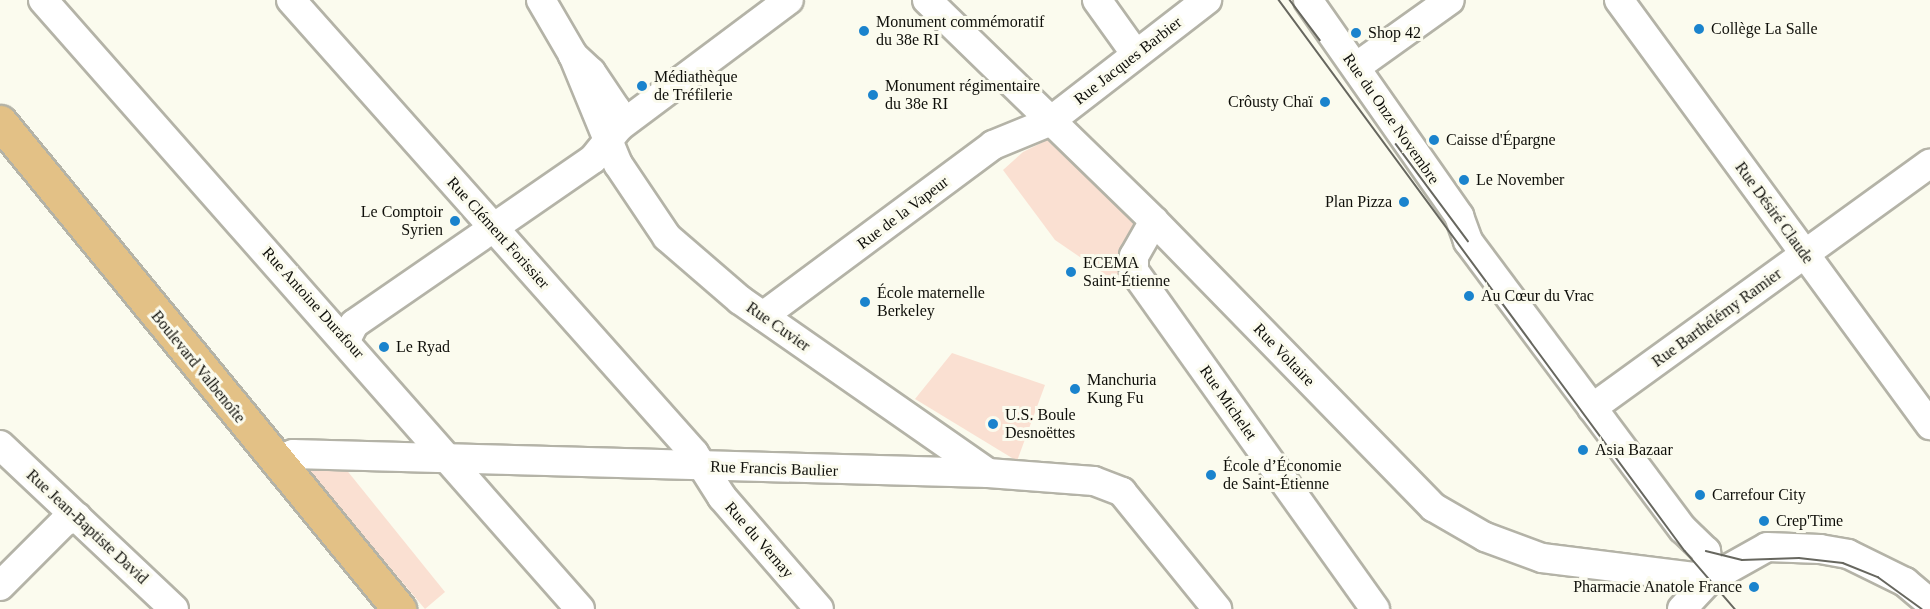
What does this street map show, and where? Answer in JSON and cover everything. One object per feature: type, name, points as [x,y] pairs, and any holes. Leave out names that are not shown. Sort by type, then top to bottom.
[{"type":"main road","name":"Boulevard Valbenoîte","points":[[0,122],[279,466],[399,609]]},
{"type":"street","name":"Rue Antoine Durafour","points":[[43,0],[346,340],[580,609]]},
{"type":"street","name":"Rue Clément Forissier","points":[[291,0],[694,453],[703,468]]},
{"type":"street","name":"Rue Cuvier","points":[[541,0],[573,55],[668,237],[763,316],[988,473]]},
{"type":"street","points":[[346,340],[354,324],[491,226],[593,159],[613,135],[789,0]]},
{"type":"street","name":"Rue Voltaire","points":[[927,0],[1049,122],[1154,221],[1433,507],[1485,537],[1542,558],[1700,598]]},
{"type":"street","points":[[1097,0],[1136,53]]},
{"type":"street","name":"Rue Jacques Barbier","points":[[1049,122],[1207,0]]},
{"type":"street","name":"Rue du Onze Novembre","points":[[1308,0],[1459,216],[1468,241],[1683,529],[1706,550],[1700,598]]},
{"type":"street","points":[[1356,68],[1450,0]]},
{"type":"street","name":"Rue Désiré Claude","points":[[1619,0],[1930,425]]},
{"type":"street","name":"Rue de la Vapeur","points":[[763,316],[993,145],[1049,122]]},
{"type":"street","name":"Rue Barthélémy Ramier","points":[[1592,408],[1930,163]]},
{"type":"street","name":"Rue Michelet","points":[[1154,221],[1134,256],[1134,271],[1375,609]]},
{"type":"street","name":"Rue Jean-Baptiste David","points":[[0,445],[174,609]]},
{"type":"street","name":"Rue Francis Baulier","points":[[279,466],[280,459],[293,454],[703,468],[988,473],[1094,481],[1116,488],[1217,609]]},
{"type":"street","name":"Rue du Vernay","points":[[703,468],[722,497],[819,609]]},
{"type":"street","points":[[0,586],[64,522],[77,517]]},
{"type":"street","points":[[1700,598],[1767,547],[1820,549],[1874,564],[1930,603]]},
{"type":"shaded area","points":[[1047,140],[1092,176],[1140,227],[1126,271],[1112,279],[1055,240],[1003,170],[1023,152]]},
{"type":"shaded area","name":"U.S. Boule Desnoëttes","points":[[952,353],[1045,385],[1017,461],[915,399]]},
{"type":"shaded area","points":[[345,468],[445,592],[425,609],[306,469]]},
{"type":"tram line","points":[[1279,0],[1685,551],[1735,609]]},
{"type":"tram line","points":[[1290,0],[1320,40]]},
{"type":"tram line","points":[[1396,144],[1468,241]]},
{"type":"tram line","points":[[1706,551],[1742,560],[1799,558],[1843,563],[1878,577],[1922,609]]},
{"type":"place","name":"Collège La Salle","points":[[1699,29]]},
{"type":"place","name":"Monument commémoratif du 38e RI","points":[[864,31]]},
{"type":"place","name":"Shop 42","points":[[1356,33]]},
{"type":"place","name":"Médiathèque de Tréfilerie","points":[[642,86]]},
{"type":"place","name":"Monument régimentaire du 38e RI","points":[[873,95]]},
{"type":"place","name":"Crôusty Chaï","points":[[1325,102]]},
{"type":"place","name":"Caisse d'Épargne","points":[[1434,140]]},
{"type":"place","name":"Le November","points":[[1464,180]]},
{"type":"place","name":"Plan Pizza","points":[[1404,202]]},
{"type":"place","name":"Le Comptoir Syrien","points":[[455,221]]},
{"type":"place","name":"ECEMA Saint-Étienne","points":[[1071,272]]},
{"type":"place","name":"Au Cœur du Vrac","points":[[1469,296]]},
{"type":"place","name":"École maternelle Berkeley","points":[[865,302]]},
{"type":"place","name":"Le Ryad","points":[[384,347]]},
{"type":"place","name":"Manchuria Kung Fu","points":[[1075,389]]},
{"type":"place","name":"U.S. Boule Desnoëttes","points":[[993,424]]},
{"type":"place","name":"Asia Bazaar","points":[[1583,450]]},
{"type":"place","name":"École d’Économie de Saint-Étienne","points":[[1211,475]]},
{"type":"place","name":"Carrefour City","points":[[1700,495]]},
{"type":"place","name":"Crep'Time","points":[[1764,521]]},
{"type":"place","name":"Pharmacie Anatole France","points":[[1754,587]]}]
